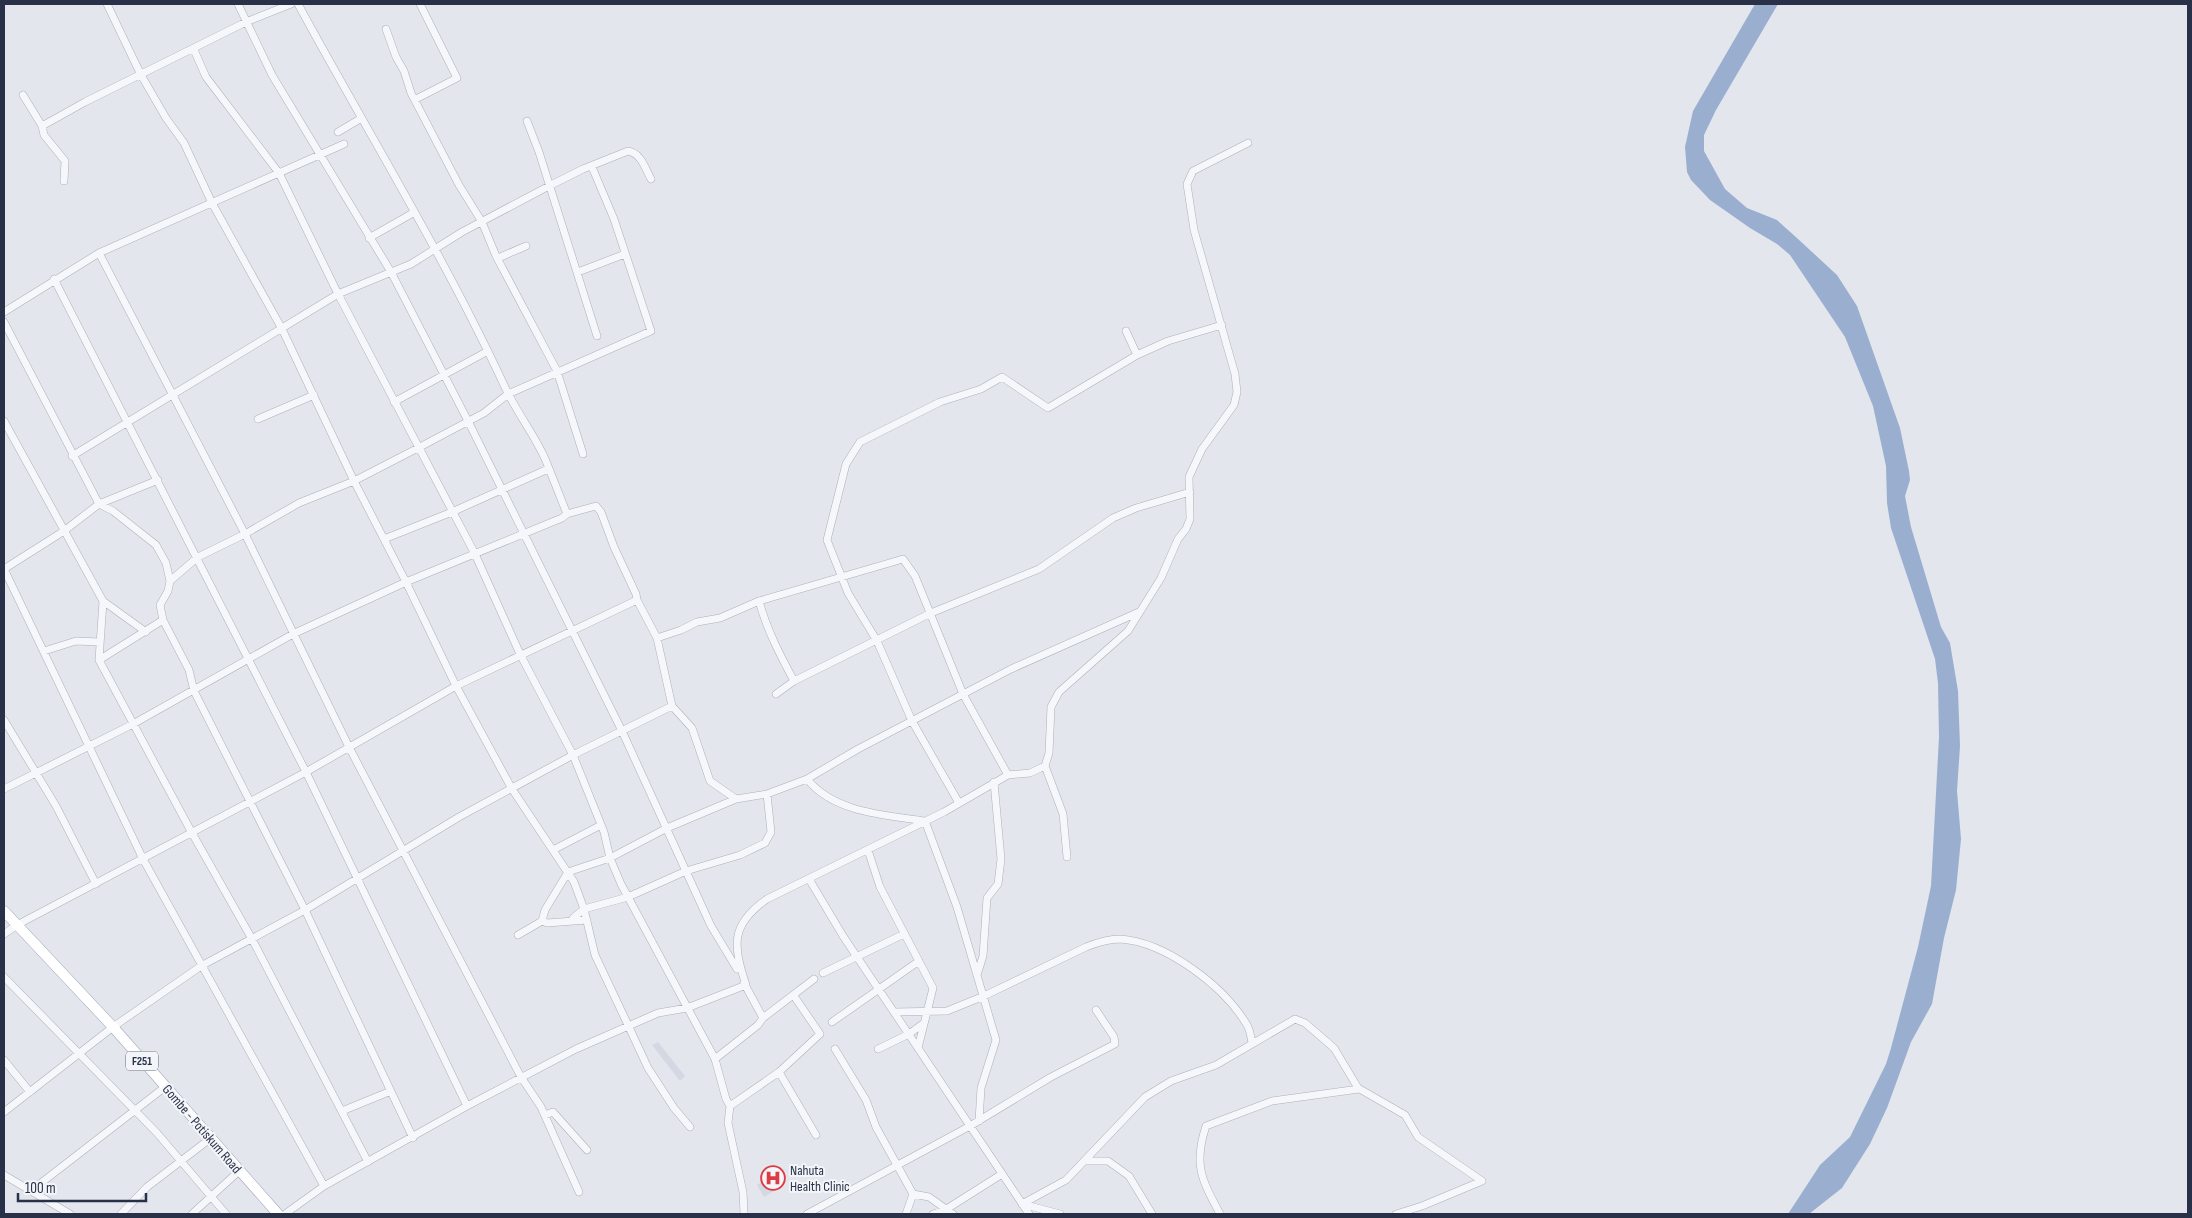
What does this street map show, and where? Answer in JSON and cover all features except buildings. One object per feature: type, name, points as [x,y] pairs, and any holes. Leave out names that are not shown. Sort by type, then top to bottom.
[{"type":"main road","name":"Gombe - Potiskum Road","points":[[4,911],[113,1027],[278,1214]]},
{"type":"street","points":[[107,4],[141,75],[166,118],[184,143],[212,203],[282,329],[354,481],[406,582],[456,686],[512,789],[574,882],[584,909],[595,955],[648,1068],[674,1108],[690,1127]]},
{"type":"street","points":[[238,4],[272,75],[322,154],[369,238],[391,272],[525,533],[571,630],[622,730],[710,926],[746,985],[763,1018]]},
{"type":"street","points":[[42,126],[84,102],[194,50],[246,22],[291,4]]},
{"type":"street","points":[[298,4],[360,119],[395,175],[435,250],[548,469],[568,514]]},
{"type":"street","points":[[416,100],[457,78],[420,4]]},
{"type":"street","points":[[386,29],[411,93],[459,185],[482,222],[498,258],[557,372],[583,454]]},
{"type":"street","points":[[194,50],[206,77],[279,173],[338,294],[475,554],[520,654],[573,755],[601,825],[610,858],[628,897],[715,1059],[726,1099],[730,1106],[728,1123],[742,1192],[744,1214]]},
{"type":"street","points":[[24,96],[42,126],[44,135],[65,161],[64,181]]},
{"type":"street","points":[[338,132],[360,119]]},
{"type":"street","points":[[527,122],[578,272],[597,336]]},
{"type":"street","points":[[1067,857],[1063,814],[1045,766],[1049,753],[1051,707],[1059,692],[1128,631],[1161,578],[1178,539],[1186,530],[1190,518],[1189,477],[1202,449],[1234,405],[1237,392],[1235,374],[1194,230],[1187,184],[1192,171],[1248,143]]},
{"type":"street","points":[[4,312],[54,279],[99,253],[344,144]]},
{"type":"street","points":[[72,456],[338,294],[391,272],[435,250],[549,186],[620,153],[634,152],[640,157],[651,179]]},
{"type":"street","points":[[170,580],[198,557],[245,534],[299,503],[354,481],[418,448],[468,421],[508,394],[651,332],[614,219],[592,167]]},
{"type":"street","points":[[369,238],[414,213]]},
{"type":"street","points":[[498,258],[526,246]]},
{"type":"street","points":[[99,253],[171,395],[245,534],[349,747],[521,1077],[545,1115],[579,1192]]},
{"type":"street","points":[[578,272],[625,254]]},
{"type":"street","points":[[54,279],[198,557],[306,772],[467,1106]]},
{"type":"street","points":[[4,322],[72,456],[99,504],[113,511],[156,545],[166,563],[170,580],[168,591],[160,605],[164,620],[188,670],[194,691],[252,802],[305,910],[413,1138]]},
{"type":"street","points":[[959,803],[912,721],[877,641],[848,593],[827,540],[846,464],[860,442],[940,402],[981,389],[1002,376],[1048,408],[1137,355],[1168,341],[1222,325]]},
{"type":"street","points":[[1126,331],[1137,355]]},
{"type":"street","points":[[394,402],[488,351]]},
{"type":"street","points":[[258,419],[314,395]]},
{"type":"street","points":[[4,421],[103,601],[146,632]]},
{"type":"street","points":[[384,539],[452,512],[548,469]]},
{"type":"street","points":[[158,480],[99,504],[64,531],[4,569],[89,744],[142,859],[324,1186]]},
{"type":"street","points":[[776,694],[794,681],[931,613],[1039,569],[1113,518],[1136,508],[1190,492]]},
{"type":"street","points":[[4,789],[89,744],[133,724],[293,634],[406,582],[568,514],[596,506],[601,512],[637,600],[657,638],[672,706],[692,728],[710,781],[736,799]]},
{"type":"street","points":[[657,638],[697,622],[720,618],[759,601],[903,559],[915,576],[963,694],[1008,775]]},
{"type":"street","points":[[4,934],[17,925],[252,802],[456,686],[637,600]]},
{"type":"street","points":[[103,601],[99,660],[192,833],[252,939],[368,1162]]},
{"type":"street","points":[[759,601],[773,642],[794,681]]},
{"type":"street","points":[[518,935],[542,921],[545,910],[568,872],[610,858],[667,828],[736,799],[767,794],[807,779],[858,749],[1011,669],[1140,612]]},
{"type":"street","points":[[99,660],[164,620]]},
{"type":"street","points":[[44,651],[76,641],[100,642]]},
{"type":"street","points":[[4,1112],[113,1027],[201,966],[305,910],[404,852],[459,817],[573,755],[672,706]]},
{"type":"street","points":[[4,720],[56,806],[96,884]]},
{"type":"street","points":[[746,985],[736,955],[739,930],[749,912],[767,899],[925,821],[1008,775],[1030,773],[1045,766]]},
{"type":"street","points":[[807,779],[815,789],[848,806],[866,812],[925,821]]},
{"type":"street","points":[[978,975],[983,956],[987,898],[998,884],[1001,859],[994,782]]},
{"type":"street","points":[[574,918],[584,909],[628,897],[686,871],[740,856],[765,843],[771,832],[767,794]]},
{"type":"street","points":[[925,821],[957,907],[996,1040],[981,1088],[978,1121]]},
{"type":"street","points":[[553,850],[601,825]]},
{"type":"street","points":[[868,850],[880,886],[933,988],[918,1048]]},
{"type":"street","points":[[810,879],[857,955],[1029,1214]]},
{"type":"street","points":[[542,921],[547,923],[587,920]]},
{"type":"street","points":[[822,973],[904,934]]},
{"type":"street","points":[[895,1012],[947,1011],[984,996],[1086,947],[1096,943],[1120,940],[1165,951],[1213,982],[1248,1026],[1252,1043]]},
{"type":"street","points":[[832,1022],[879,987],[919,961]]},
{"type":"street","points":[[4,977],[78,1055],[135,1110],[226,1214]]},
{"type":"street","points":[[715,1059],[763,1018],[814,979]]},
{"type":"street","points":[[285,1214],[324,1186],[521,1077],[658,1013],[686,1008],[746,985]]},
{"type":"street","points":[[730,1106],[779,1072],[820,1034],[794,996]]},
{"type":"street","points":[[807,1214],[970,1126],[1051,1077],[1115,1044],[1114,1037],[1096,1010]]},
{"type":"street","points":[[1022,1204],[1066,1180],[1145,1098],[1171,1081],[1216,1064],[1295,1019],[1304,1023],[1334,1048],[1359,1089],[1405,1115],[1418,1136],[1482,1181],[1422,1206],[1396,1214]]},
{"type":"street","points":[[878,1049],[909,1034],[925,1022]]},
{"type":"street","points":[[835,1049],[866,1100],[876,1127],[913,1194],[929,1198],[953,1214]]},
{"type":"street","points":[[4,1060],[30,1092]]},
{"type":"street","points":[[779,1072],[816,1135]]},
{"type":"street","points":[[32,1190],[165,1087]]},
{"type":"street","points":[[1220,1214],[1203,1184],[1199,1167],[1202,1138],[1206,1126],[1272,1101],[1359,1089]]},
{"type":"street","points":[[342,1111],[391,1091]]},
{"type":"street","points":[[545,1115],[553,1112],[587,1150]]},
{"type":"street","points":[[121,1214],[147,1187],[211,1139]]},
{"type":"street","points":[[1085,1161],[1108,1161],[1129,1176],[1152,1214]]},
{"type":"street","points":[[192,1214],[239,1171]]},
{"type":"street","points":[[933,1214],[945,1210],[1002,1174]]},
{"type":"street","points":[[4,1175],[70,1214]]},
{"type":"street","points":[[906,1214],[913,1194]]},
{"type":"street","points":[[1022,1204],[1060,1214]]},
{"type":"shaded area","points":[[658,1042],[685,1076],[680,1081],[652,1045]]},
{"type":"shaded area","name":"Nahuta Health Clinic","points":[[776,1172],[784,1185],[764,1197],[757,1185]]},
{"type":"water","points":[[1755,4],[1778,4],[1716,110],[1704,135],[1704,151],[1725,189],[1747,208],[1777,220],[1837,275],[1857,306],[1900,428],[1910,480],[1905,496],[1911,527],[1941,627],[1950,643],[1958,691],[1960,746],[1957,791],[1961,839],[1956,890],[1944,938],[1932,1004],[1911,1042],[1887,1108],[1870,1144],[1842,1188],[1809,1214],[1788,1214],[1820,1165],[1850,1137],[1886,1064],[1918,947],[1931,886],[1939,737],[1938,683],[1935,659],[1891,528],[1887,503],[1886,466],[1873,406],[1845,337],[1790,255],[1777,244],[1710,200],[1691,180],[1687,172],[1685,147],[1693,111]]},
{"type":"place","name":"Nahuta Health Clinic","points":[[773,1178]]}]
